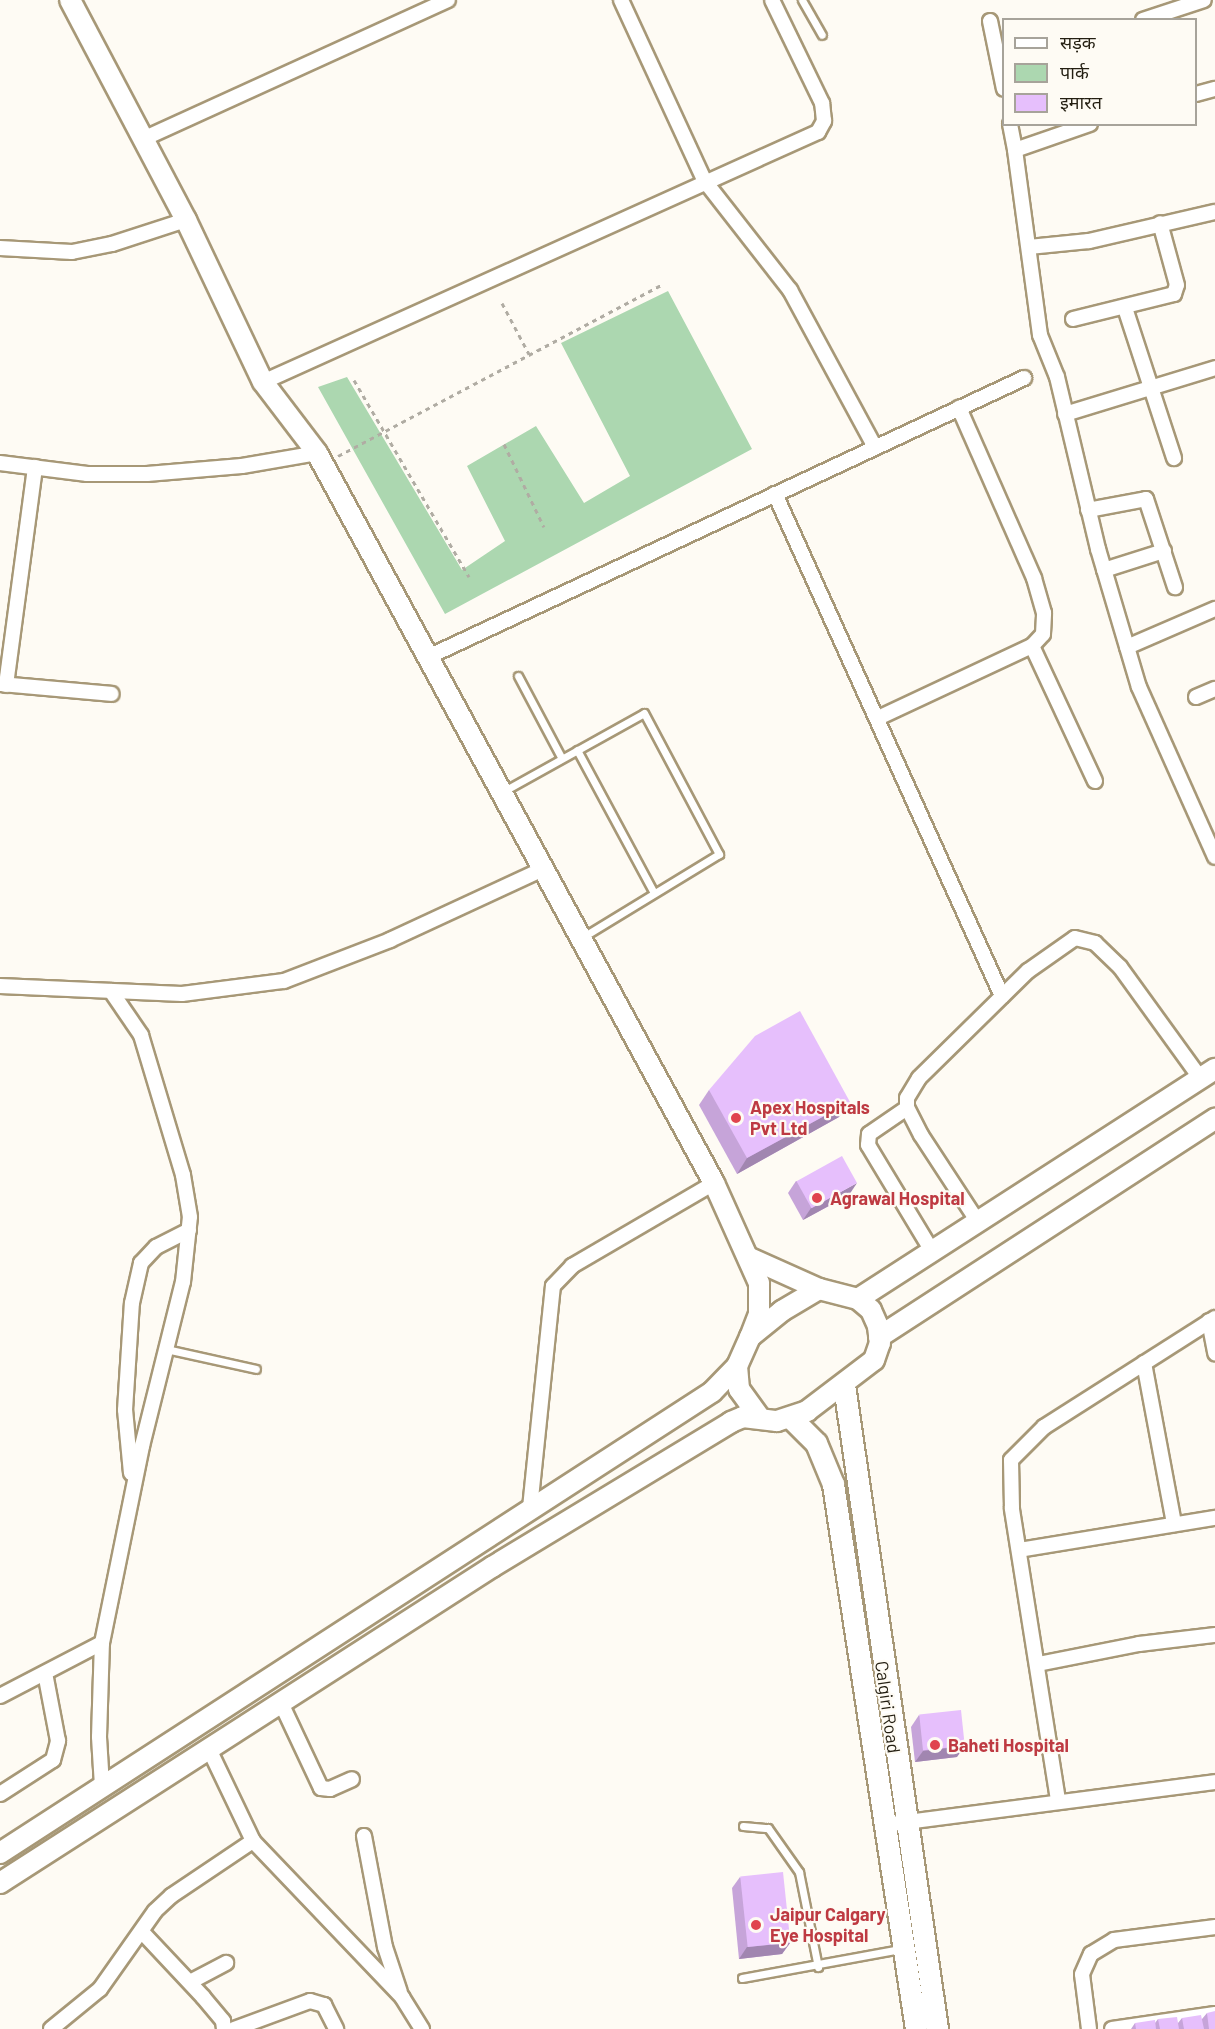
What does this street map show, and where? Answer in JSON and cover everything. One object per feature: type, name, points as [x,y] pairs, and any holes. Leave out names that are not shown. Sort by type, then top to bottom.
[{"type":"main road","points":[[0,1853],[712,1392],[738,1366],[759,1314],[759,1283],[750,1258],[714,1183],[504,791],[320,458],[263,382],[186,220],[70,0]]},
{"type":"main road","points":[[858,1299],[1208,1074]]},
{"type":"main road","points":[[879,1337],[1215,1119]]},
{"type":"main road","points":[[0,1883],[492,1567],[731,1422],[760,1418],[792,1419],[844,1384],[874,1360],[879,1337],[871,1310],[858,1299],[819,1289],[750,1258]]},
{"type":"main road","points":[[750,1337],[782,1311],[819,1289]]},
{"type":"main road","points":[[738,1366],[739,1389],[760,1418]]},
{"type":"main road","name":"Calgiri Road","points":[[844,1384],[894,1824],[903,1949],[915,2029]]},
{"type":"main road","name":"Calgiri Road","points":[[792,1419],[816,1443],[833,1484],[894,1824],[937,2029]]},
{"type":"street","points":[[143,139],[448,0]]},
{"type":"street","points":[[621,0],[704,180],[790,290],[875,447]]},
{"type":"street","points":[[263,382],[704,180],[807,140],[824,121],[822,103],[772,0]]},
{"type":"street","points":[[1149,18],[1204,0]]},
{"type":"street","points":[[990,21],[1001,64]]},
{"type":"street","points":[[1197,94],[1215,89]]},
{"type":"street","points":[[1010,126],[1040,335],[1056,377],[1104,570],[1127,647],[1168,758],[1215,856]]},
{"type":"street","points":[[1015,150],[1084,126]]},
{"type":"street","points":[[1029,247],[1066,245],[1215,212]]},
{"type":"street","points":[[0,248],[72,252],[112,244],[186,220]]},
{"type":"street","points":[[1072,319],[1167,298],[1177,290],[1160,223]]},
{"type":"street","points":[[1125,308],[1174,458]]},
{"type":"street","points":[[1065,414],[1215,368]]},
{"type":"street","points":[[430,656],[1024,378]]},
{"type":"street","points":[[878,718],[1032,646],[1043,634],[1044,613],[1034,578],[959,408]]},
{"type":"street","points":[[0,463],[87,474],[147,474],[320,458]]},
{"type":"street","points":[[34,467],[3,684],[112,694]]},
{"type":"street","points":[[775,494],[1002,996]]},
{"type":"street","points":[[1088,510],[1146,499],[1175,587]]},
{"type":"street","points":[[1104,570],[1164,551]]},
{"type":"street","points":[[1127,647],[1215,609]]},
{"type":"street","points":[[1032,646],[1095,781]]},
{"type":"street","points":[[1196,697],[1215,689]]},
{"type":"street","points":[[0,986],[182,994],[284,981],[390,940],[545,868]]},
{"type":"street","points":[[978,1222],[907,1108],[907,1098],[919,1078],[1028,971],[1075,938],[1095,943],[1120,967],[1208,1074]]},
{"type":"street","points":[[102,1786],[99,1737],[102,1643],[133,1489],[183,1282],[189,1230],[183,1175],[141,1035],[111,991]]},
{"type":"street","points":[[907,1108],[869,1134],[868,1145],[932,1251]]},
{"type":"street","points":[[530,1508],[553,1286],[572,1266],[714,1183]]},
{"type":"street","points":[[133,1489],[126,1410],[132,1303],[141,1263],[156,1247],[189,1230]]},
{"type":"street","points":[[1058,1800],[1012,1508],[1011,1460],[1044,1427],[1212,1320],[1215,1353]]},
{"type":"street","points":[[1144,1363],[1174,1524]]},
{"type":"street","points":[[1019,1551],[1215,1518]]},
{"type":"street","points":[[1038,1664],[1139,1644],[1215,1635]]},
{"type":"street","points":[[0,1696],[102,1643]]},
{"type":"street","points":[[0,1794],[53,1760],[58,1741],[45,1673]]},
{"type":"street","points":[[281,1703],[321,1788],[330,1789],[352,1779]]},
{"type":"street","points":[[209,1749],[253,1841],[402,1997],[422,2029]]},
{"type":"street","points":[[894,1824],[1058,1800],[1215,1782]]},
{"type":"street","points":[[364,1836],[385,1947],[402,1997]]},
{"type":"street","points":[[51,2029],[71,2022],[143,1933],[155,1911],[191,1879],[253,1841]]},
{"type":"street","points":[[1089,2029],[1082,1974],[1091,1954],[1114,1940],[1215,1927]]},
{"type":"street","points":[[143,1933],[190,1982],[223,2021],[224,2029]]},
{"type":"street","points":[[190,1982],[226,1963]]},
{"type":"street","points":[[234,2029],[310,2001],[324,2005],[336,2029]]},
{"type":"street","points":[[1112,2029],[1215,2014]]},
{"type":"lane","points":[[802,0],[822,35]]},
{"type":"lane","points":[[518,676],[561,758]]},
{"type":"lane","points":[[504,791],[644,713],[719,854],[583,937]]},
{"type":"lane","points":[[577,750],[654,893]]},
{"type":"lane","points":[[166,1349],[256,1369]]},
{"type":"lane","points":[[743,1826],[768,1828],[799,1872],[818,1967]]},
{"type":"lane","points":[[742,1978],[818,1967],[903,1949]]},
{"type":"path","points":[[320,458],[383,432],[663,284]]},
{"type":"path","points":[[502,303],[529,355]]},
{"type":"path","points":[[354,380],[469,577]]},
{"type":"path","points":[[504,444],[544,527]]},
{"type":"green space","points":[[668,291],[752,449],[445,614],[318,387],[347,377],[462,570],[505,541],[467,466],[536,426],[584,503],[630,476],[561,343]]},
{"type":"building","points":[[800,1011],[850,1102],[747,1158],[709,1090],[755,1036]]},
{"type":"building","points":[[842,1156],[857,1183],[812,1208],[797,1181]]},
{"type":"building","points":[[961,1710],[965,1746],[923,1750],[919,1714]]},
{"type":"building","points":[[783,1872],[790,1943],[748,1947],[740,1876]]},
{"type":"building","points":[[1215,2011],[1215,2029],[1209,2029],[1207,2013]]},
{"type":"building","points":[[1201,2015],[1204,2029],[1184,2029],[1182,2018]]},
{"type":"building","points":[[1177,2017],[1179,2029],[1160,2029],[1158,2019]]},
{"type":"building","points":[[1155,2020],[1156,2029],[1136,2029],[1135,2023]]},
{"type":"place","name":"Apex Hospitals Pvt Ltd","points":[[736,1118]]},
{"type":"place","name":"Agrawal Hospital","points":[[817,1198]]},
{"type":"place","name":"Baheti Hospital","points":[[935,1745]]},
{"type":"place","name":"Jaipur Calgary Eye Hospital","points":[[756,1925]]}]
